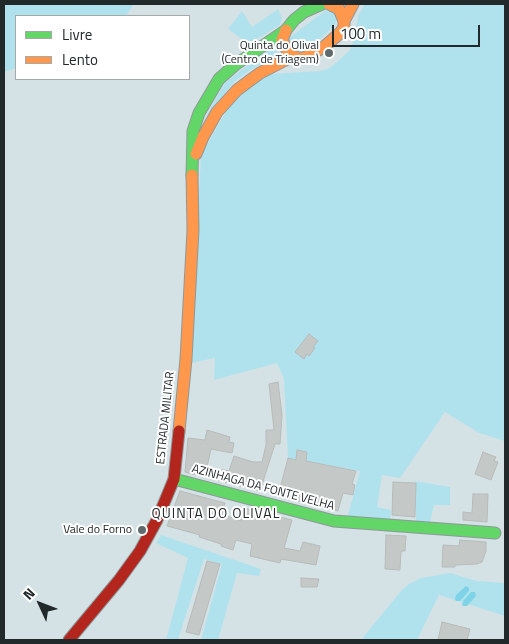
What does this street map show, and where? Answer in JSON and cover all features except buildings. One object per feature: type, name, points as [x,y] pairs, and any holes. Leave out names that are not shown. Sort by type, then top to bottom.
[{"type":"street","name":"ESTRADA MILITAR","points":[[69,640],[140,552],[157,520],[174,479],[186,359],[193,230],[193,131],[199,113],[219,79],[235,65],[286,30],[304,12],[322,4]]},
{"type":"street","points":[[328,4],[339,9],[344,21]]},
{"type":"street","name":"ESTRADA MILITAR","points":[[192,166],[203,137],[217,112],[237,90],[260,73],[293,56],[304,58],[324,47],[340,33],[353,4]]},
{"type":"street","points":[[286,30],[282,40],[293,56]]},
{"type":"street","name":"AZINHAGA DA FONTE VELHA","points":[[174,479],[334,521],[495,532]]},
{"type":"shaded area","points":[[4,4],[134,4],[127,15],[15,15],[15,68],[4,72]]},
{"type":"shaded area","points":[[365,4],[505,4],[505,441],[479,433],[445,412],[400,478],[382,475],[377,507],[391,510],[390,519],[347,519],[360,471],[288,458],[284,379],[277,363],[214,380],[215,358],[190,363],[201,155],[234,98],[270,74],[320,71],[328,69],[337,62],[350,50],[358,16]]},
{"type":"shaded area","points":[[278,9],[282,18],[280,25],[249,44],[228,29],[242,11],[252,27]]},
{"type":"shaded area","points":[[326,10],[334,13],[337,20],[335,25],[311,45],[295,49],[289,38]]},
{"type":"shaded area","points":[[274,45],[278,54],[235,81],[206,116],[225,83]]},
{"type":"shaded area","points":[[415,481],[450,487],[450,505],[434,505],[430,522],[416,521]]},
{"type":"shaded area","points":[[161,535],[261,569],[259,576],[237,573],[218,640],[201,640],[222,564],[204,559],[179,640],[166,640],[188,558],[156,543]]},
{"type":"shaded area","points":[[450,573],[477,581],[505,583],[505,616],[439,595],[417,640],[361,640],[401,591],[409,584],[421,578]]},
{"type":"shaded area","points":[[466,586],[469,588],[469,591],[460,601],[456,601],[456,595]]},
{"type":"shaded area","points":[[471,592],[475,592],[476,596],[467,606],[463,606],[464,600]]},
{"type":"traffic: fast","points":[[192,175],[193,131],[199,113],[219,79],[235,65],[286,30],[304,12],[322,4]]},
{"type":"traffic: fast","points":[[174,479],[334,521],[495,533]]},
{"type":"traffic: slow","points":[[329,4],[339,9],[344,21]]},
{"type":"traffic: slow","points":[[286,30],[282,40],[288,52],[297,58],[304,58],[324,47],[340,33],[353,4]]},
{"type":"traffic: slow","points":[[196,154],[217,112],[237,90],[260,73],[293,56]]},
{"type":"traffic: slow","points":[[179,431],[186,359],[193,230],[192,175]]},
{"type":"traffic: jam","points":[[69,640],[119,580],[140,551],[157,520],[174,479],[179,431]]},
{"type":"place","name":"Quinta do Olival (Centro de Triagem)","points":[[329,53]]},
{"type":"place","name":"Vale do Forno","points":[[142,530]]},
{"type":"district","name":"QUINTA DO OLIVAL","points":[[216,515]]}]
